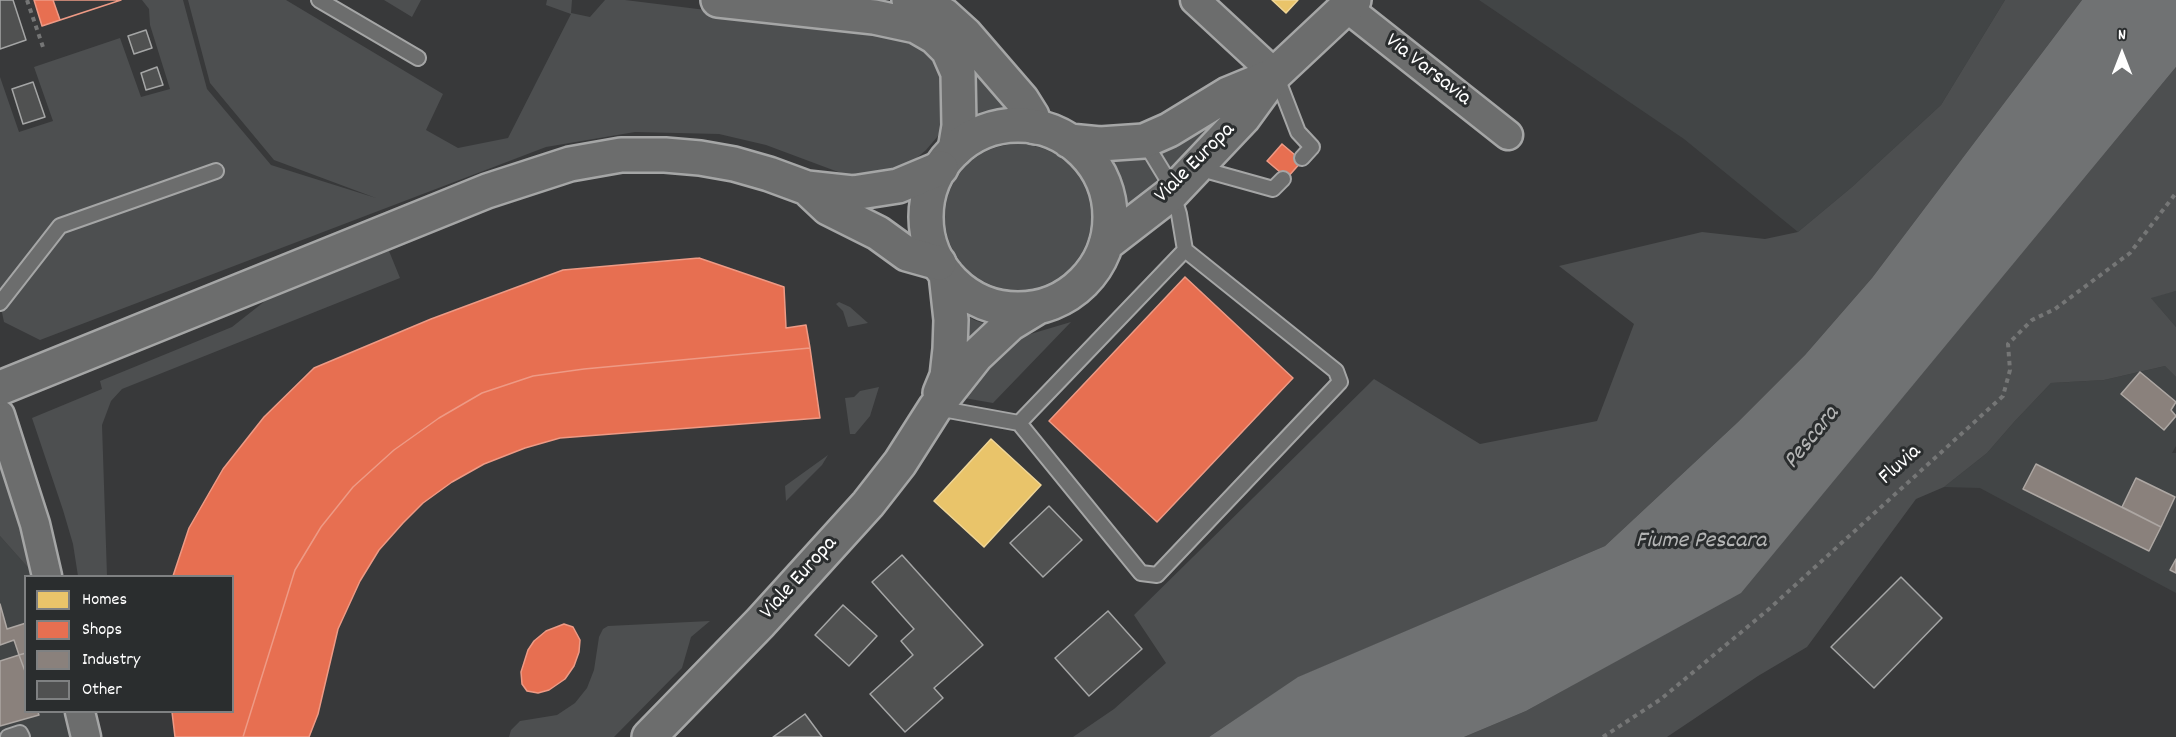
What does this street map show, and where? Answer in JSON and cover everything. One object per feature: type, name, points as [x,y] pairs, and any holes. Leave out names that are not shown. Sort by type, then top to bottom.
[{"type":"main road","points":[[8,389],[476,196],[570,164],[621,155],[665,155],[734,164],[807,188],[853,193],[898,186],[948,159],[969,140],[984,132],[1001,127],[1035,127],[1069,141],[1088,158],[1102,180],[1108,199],[1110,218],[1106,244],[1100,259],[1081,284],[1068,294],[1038,307],[1009,309],[980,301],[956,285],[942,268],[932,248],[926,215],[928,198],[948,159],[959,126],[958,73],[948,50],[935,37],[916,26],[874,16],[718,0]]},
{"type":"main road","points":[[909,0],[923,4],[944,15],[964,34],[1022,100],[1032,116],[1035,127]]},
{"type":"main road","name":"Viale Europa","points":[[1106,244],[1172,193],[1243,118],[1275,74],[1350,4]]},
{"type":"main road","name":"Viale Europa","points":[[1069,141],[1121,144],[1144,141],[1169,130],[1228,94],[1275,74]]},
{"type":"main road","points":[[807,188],[828,208],[878,233],[907,254],[942,268]]},
{"type":"main road","name":"Viale Europa","points":[[935,408],[946,375],[950,349],[951,320],[942,268]]},
{"type":"main road","name":"Viale Europa","points":[[649,737],[760,623],[868,504],[900,463],[935,408],[976,356],[1010,324],[1038,307]]},
{"type":"street","points":[[1195,0],[1275,74]]},
{"type":"street","name":"Via Varsavia","points":[[1350,4],[1508,135]]},
{"type":"street","points":[[0,415],[35,524],[47,575]]},
{"type":"street","points":[[80,713],[86,737]]},
{"type":"lane","points":[[319,0],[418,58]]},
{"type":"lane","points":[[1275,74],[1298,132],[1312,147],[1302,158]]},
{"type":"lane","points":[[935,408],[1020,423],[1141,573],[1157,575],[1340,382],[1336,371],[1185,250],[1179,214],[1172,193],[1160,165],[1144,141]]},
{"type":"lane","points":[[1197,166],[1273,189],[1283,179]]},
{"type":"lane","points":[[0,303],[60,226],[216,171]]},
{"type":"lane","points":[[1020,423],[1185,250]]},
{"type":"lane","points":[[8,737],[20,733],[22,737]]},
{"type":"path","points":[[27,0],[44,50]]},
{"type":"path","name":"Fluvia","points":[[1603,737],[1661,699],[1769,609],[2003,396],[2010,370],[2008,344],[2032,320],[2055,309],[2130,253],[2176,193]]},
{"type":"shaded area","points":[[142,0],[183,0],[207,89],[271,165],[376,198],[274,160],[210,83],[188,0],[286,0],[443,94],[426,130],[458,148],[508,138],[571,14],[546,5],[547,0],[572,0],[571,13],[590,17],[605,0],[625,0],[900,34],[941,58],[945,122],[938,136],[926,150],[912,162],[883,179],[857,179],[766,145],[719,134],[635,132],[546,147],[40,340],[4,322],[0,303],[0,77],[19,132],[53,121],[34,67],[120,38],[141,97],[170,89],[150,25],[149,9]]},
{"type":"shaded area","points":[[384,0],[421,0],[412,17]]},
{"type":"shaded area","points":[[1479,0],[2005,0],[1941,105],[1852,187],[1798,232],[1684,139]]},
{"type":"shaded area","points":[[2005,0],[2082,0],[1872,278],[1805,355],[1738,422],[1605,546],[1299,677],[1209,737],[1073,737],[1114,709],[1166,663],[1134,615],[1374,379],[1480,444],[1597,421],[1634,324],[1559,266],[1702,232],[1765,239],[1798,232],[1852,187],[1941,105]]},
{"type":"shaded area","points":[[949,36],[1010,108],[968,120]]},
{"type":"shaded area","points":[[2176,67],[2176,291],[2151,298],[2176,327],[2176,377],[2165,366],[2104,380],[2051,383],[1987,453],[1944,487],[1916,499],[1807,647],[1758,676],[1667,737],[1464,737],[1526,711],[1741,592]]},
{"type":"shaded area","points":[[1231,102],[1197,140],[1175,176],[1158,148]]},
{"type":"shaded area","points":[[1018,144],[1046,149],[1070,165],[1086,189],[1091,217],[1086,245],[1070,269],[1046,285],[1018,290],[990,285],[966,269],[950,245],[945,217],[950,189],[966,165],[990,149]]},
{"type":"shaded area","points":[[1136,153],[1144,159],[1161,183],[1128,214],[1123,184],[1111,156]]},
{"type":"shaded area","points":[[389,251],[400,278],[122,389],[111,401],[102,425],[107,575],[78,575],[73,544],[32,418],[102,389],[100,381],[232,327],[265,301]]},
{"type":"shaded area","points":[[2176,291],[2176,327],[2150,297]]},
{"type":"shaded area","points":[[839,302],[850,307],[868,323],[848,327],[843,311],[836,304]]},
{"type":"shaded area","points":[[961,312],[991,326],[963,353]]},
{"type":"shaded area","points":[[1071,322],[993,403],[964,398],[976,372],[1017,338]]},
{"type":"shaded area","points":[[2165,366],[2176,377],[2176,446],[2172,453],[2176,453],[2176,593],[1980,488],[1944,487],[1987,453],[2051,383],[2104,380]]},
{"type":"shaded area","points":[[879,387],[870,416],[855,434],[850,434],[845,398],[854,397],[860,391]]},
{"type":"shaded area","points":[[828,455],[822,465],[786,501],[785,486]]},
{"type":"shaded area","points":[[2,463],[26,531],[32,572],[0,536],[0,464]]},
{"type":"shaded area","points":[[0,536],[34,575],[24,575],[24,713],[63,713],[69,737],[0,737]]},
{"type":"shaded area","points":[[710,621],[691,637],[682,668],[614,737],[509,737],[511,730],[520,721],[557,715],[575,703],[587,688],[594,670],[599,637],[603,629],[608,626]]},
{"type":"water","name":"Fiume Pescara","points":[[2082,0],[2176,0],[2176,67],[1741,593],[1526,711],[1464,737],[1209,737],[1298,677],[1605,546],[1738,422],[1805,355],[1872,278]]},
{"type":"building: Homes","points":[[1272,0],[1298,0],[1286,13]]},
{"type":"building: Homes","points":[[991,439],[1041,485],[984,547],[934,501]]},
{"type":"building: Shops","points":[[34,0],[121,0],[42,26]]},
{"type":"building: Shops","points":[[53,0],[121,0],[60,20]]},
{"type":"building: Shops","points":[[1282,144],[1302,161],[1287,178],[1267,161]]},
{"type":"building: Shops","points":[[699,258],[784,287],[786,328],[806,325],[810,348],[584,369],[533,376],[482,393],[439,418],[394,450],[353,487],[321,527],[295,570],[243,737],[175,737],[172,713],[234,713],[234,575],[173,575],[189,528],[223,469],[264,417],[314,368],[431,319],[563,270]]},
{"type":"building: Shops","points":[[1185,277],[1293,378],[1157,522],[1049,421]]},
{"type":"building: Shops","points":[[810,348],[820,418],[560,438],[525,448],[484,464],[452,482],[423,503],[403,523],[379,550],[360,581],[338,629],[318,714],[309,737],[243,737],[295,570],[321,527],[353,487],[394,450],[439,418],[482,393],[533,376],[584,369]]},
{"type":"building: Shops","points":[[564,624],[573,627],[580,640],[574,666],[565,679],[549,690],[538,693],[527,691],[522,684],[521,672],[528,650],[534,641],[546,631]]},
{"type":"building: Industry","points":[[2140,372],[2176,402],[2171,410],[2176,416],[2164,430],[2121,394]]},
{"type":"building: Industry","points":[[2036,464],[2161,527],[2149,551],[2023,489]]},
{"type":"building: Industry","points":[[2136,478],[2175,497],[2161,527],[2122,507]]},
{"type":"building: Industry","points":[[2176,559],[2176,573],[2170,570]]},
{"type":"building: Industry","points":[[0,604],[7,629],[24,624],[24,654],[19,655],[14,640],[0,645]]},
{"type":"building: Industry","points":[[24,654],[24,669],[19,655]]},
{"type":"building: Industry","points":[[19,655],[24,669],[24,713],[38,713],[39,715],[0,726],[0,661]]},
{"type":"building: Other","points":[[0,0],[13,0],[26,40],[0,49]]},
{"type":"building: Other","points":[[146,30],[152,48],[134,54],[128,36]]},
{"type":"building: Other","points":[[157,67],[163,85],[146,90],[141,73]]},
{"type":"building: Other","points":[[33,82],[45,117],[23,124],[12,89]]},
{"type":"building: Other","points":[[1049,506],[1082,540],[1043,577],[1010,543]]},
{"type":"building: Other","points":[[902,555],[983,645],[934,688],[943,698],[905,732],[870,694],[913,655],[901,641],[914,629],[872,582]]},
{"type":"building: Other","points":[[1901,577],[1942,618],[1874,688],[1831,647]]},
{"type":"building: Other","points":[[843,605],[877,636],[849,666],[815,635]]},
{"type":"building: Other","points":[[1108,611],[1142,649],[1089,696],[1055,658]]},
{"type":"building: Other","points":[[805,714],[822,737],[773,737]]},
{"type":"water label","name":"Pescara","points":[[1813,439]]}]
